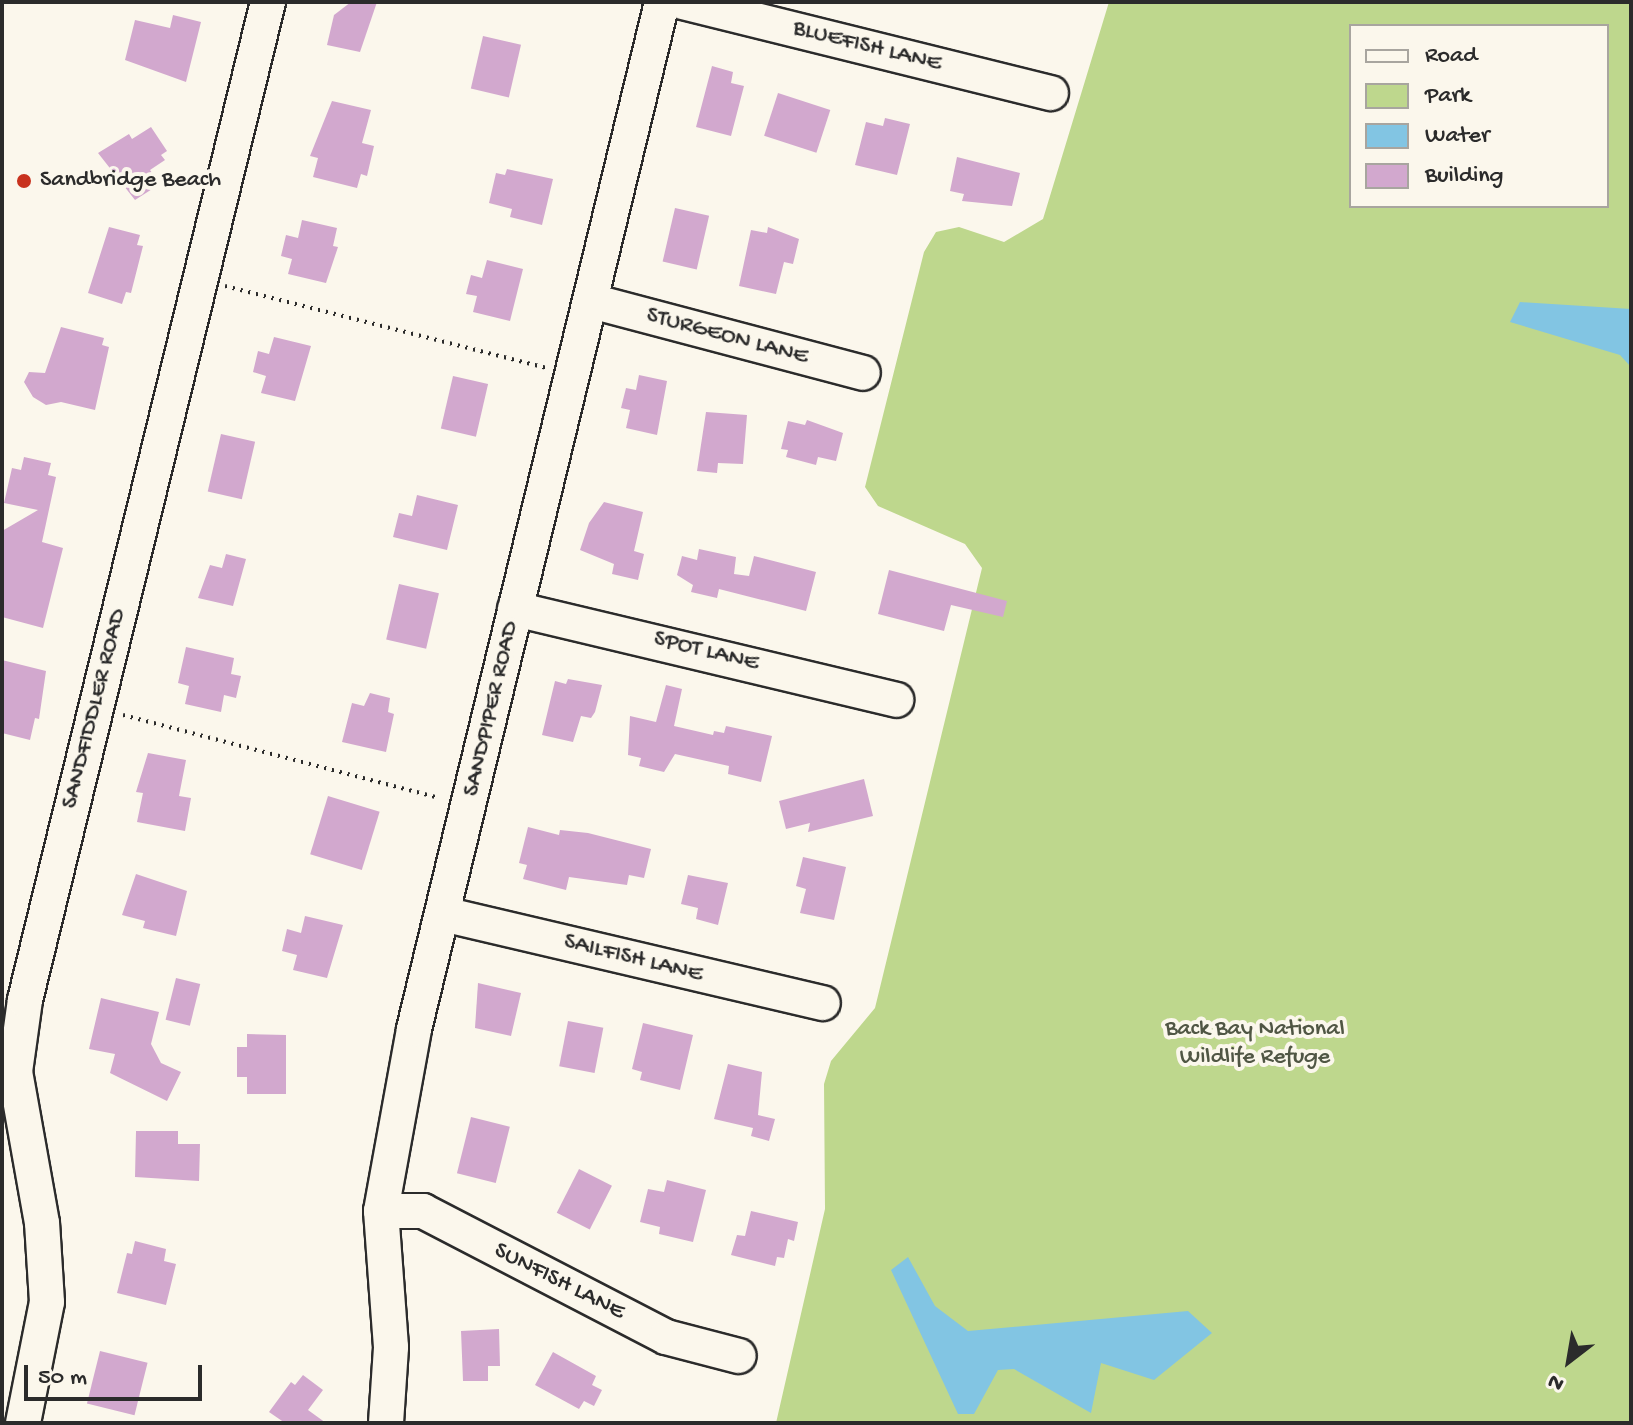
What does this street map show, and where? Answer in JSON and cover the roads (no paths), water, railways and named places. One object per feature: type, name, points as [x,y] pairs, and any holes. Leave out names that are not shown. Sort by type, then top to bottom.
[{"type":"street","name":"SANDFIDDLER ROAD","points":[[23,1423],[47,1302],[42,1223],[18,1105],[18,1037],[268,2]]},
{"type":"street","name":"SANDPIPER ROAD","points":[[386,1423],[391,1347],[381,1211],[414,1029],[662,2]]},
{"type":"street","name":"BLUEFISH LANE","points":[[683,2],[1051,93]]},
{"type":"street","name":"STURGEON LANE","points":[[591,301],[863,373]]},
{"type":"street","name":"SPOT LANE","points":[[515,609],[896,700]]},
{"type":"street","name":"SAILFISH LANE","points":[[443,914],[823,1003]]},
{"type":"street","name":"SUNFISH LANE","points":[[381,1211],[423,1211],[666,1337],[739,1356]]},
{"type":"water","points":[[1520,302],[1631,309],[1631,367],[1620,355],[1510,322]]},
{"type":"water","points":[[908,1257],[935,1306],[968,1331],[1188,1311],[1212,1333],[1154,1380],[1101,1363],[1091,1413],[1014,1369],[998,1370],[974,1414],[958,1414],[891,1270]]},
{"type":"place","name":"Sandbridge Beach","points":[[24,181]]},
{"type":"park label","name":"Back Bay National Wildlife Refuge","points":[[1255,1044]]}]
